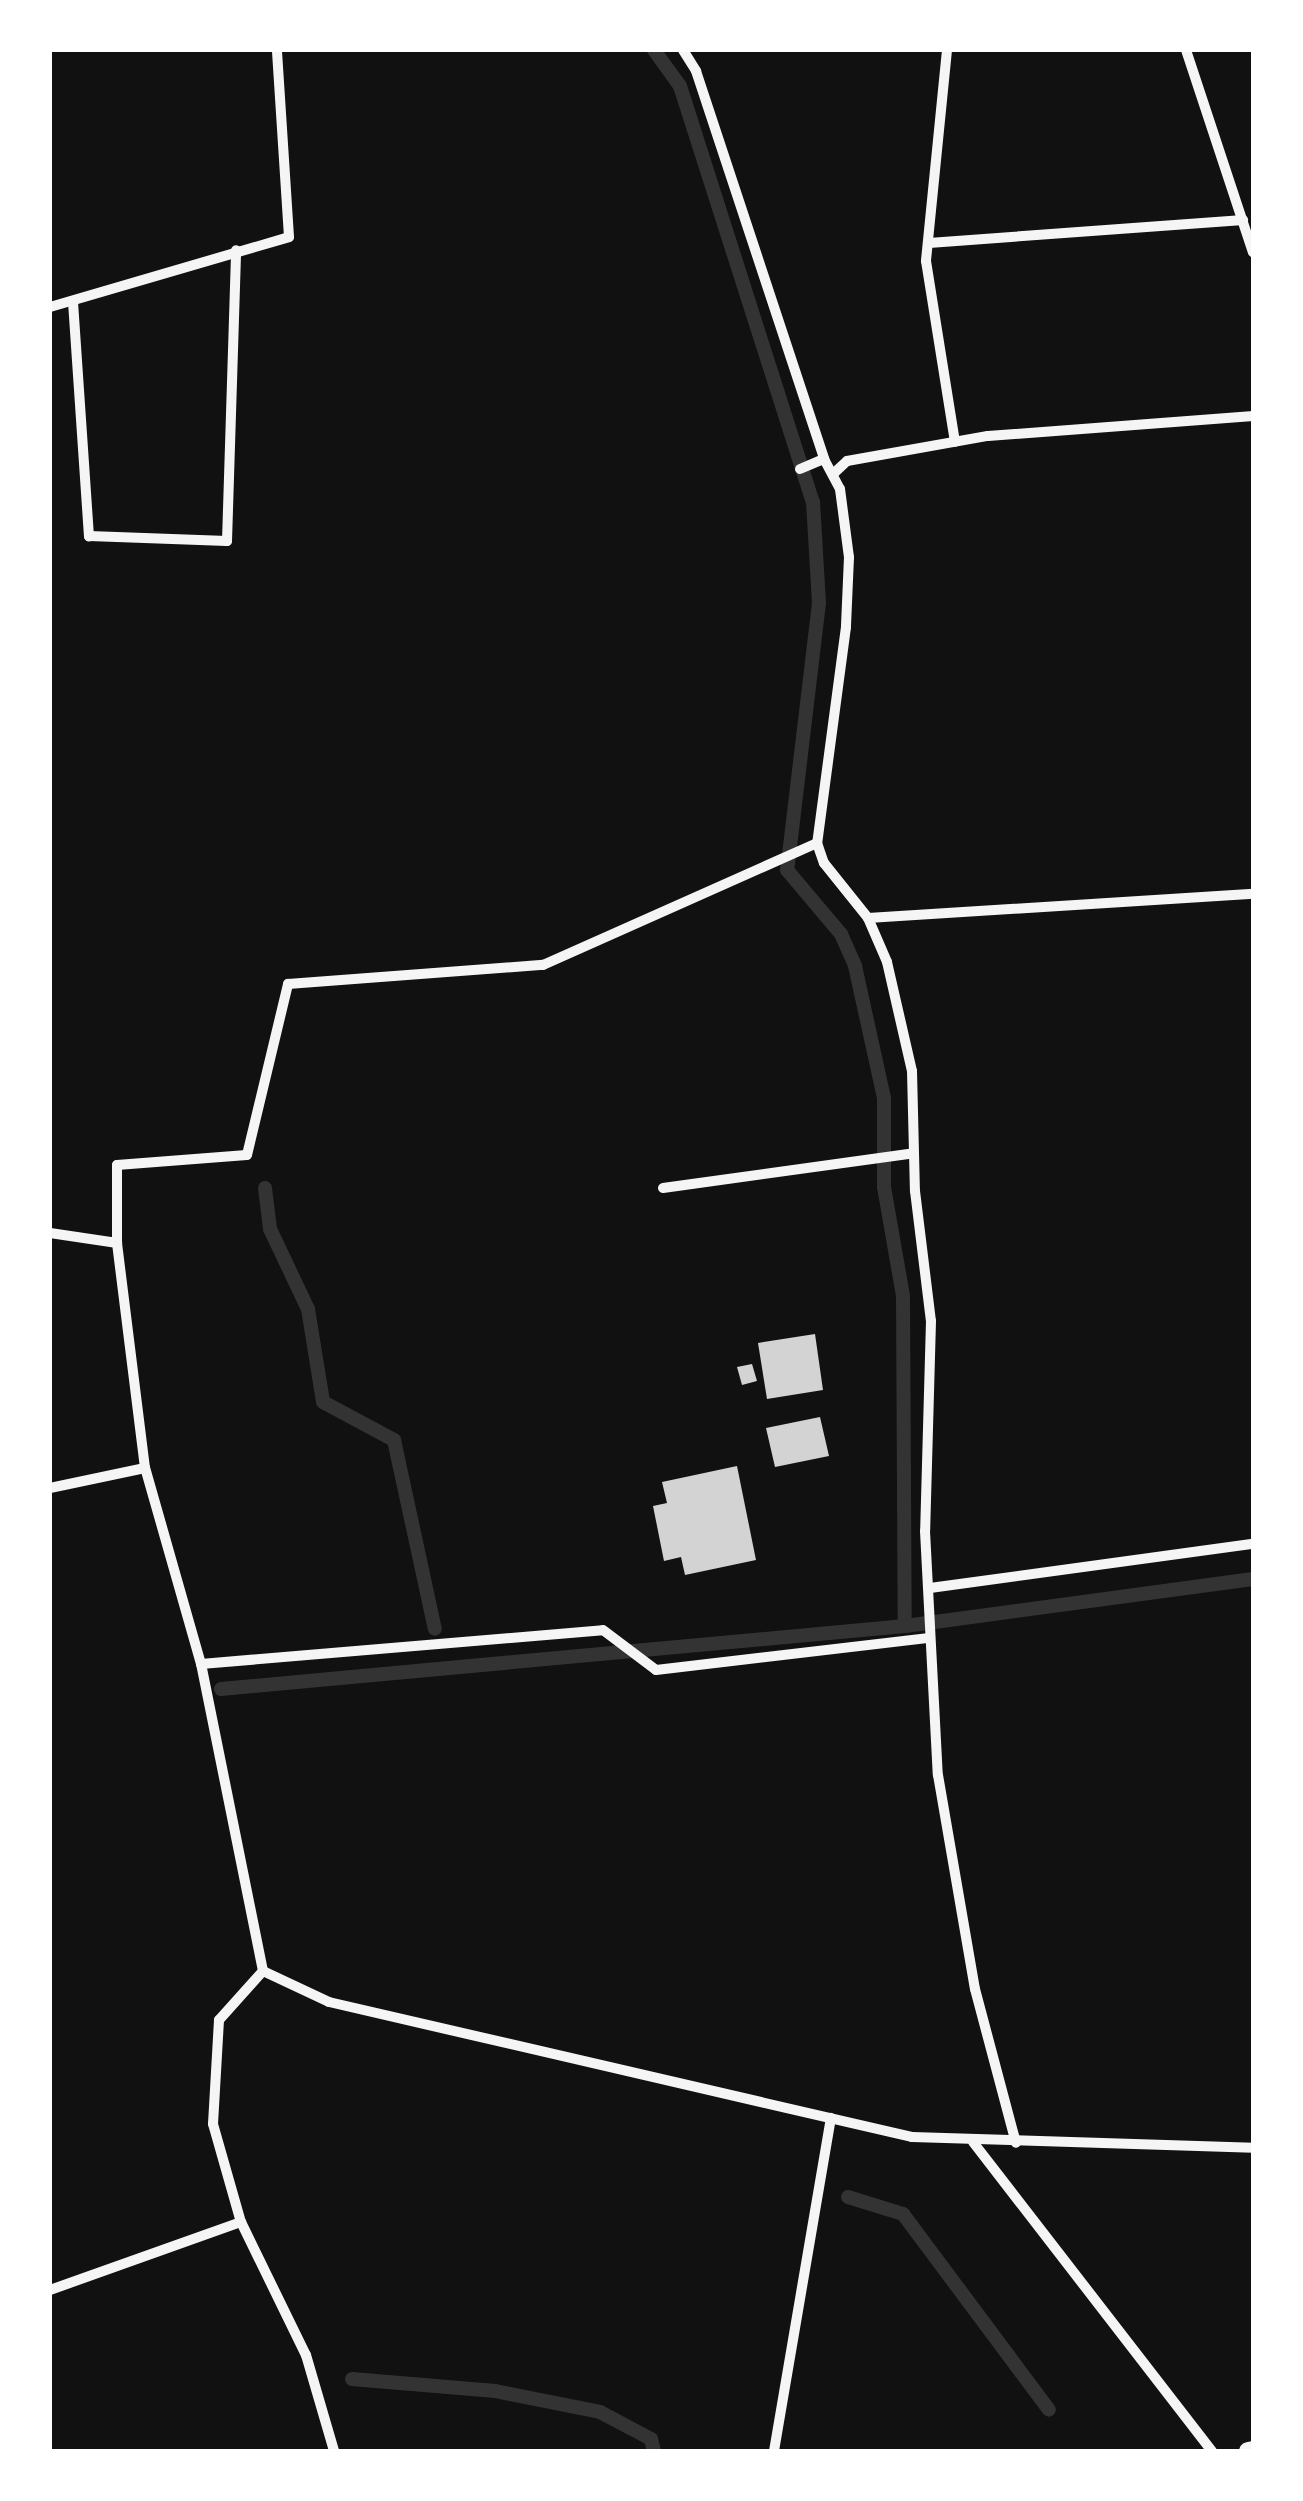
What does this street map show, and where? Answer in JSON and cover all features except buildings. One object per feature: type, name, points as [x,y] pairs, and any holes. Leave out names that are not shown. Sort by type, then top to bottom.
[{"type":"street","points":[[50,306],[289,237],[276,50]]},
{"type":"street","points":[[682,50],[696,71],[819,463],[833,474],[848,557],[846,610],[817,842],[824,863],[868,918],[888,962],[912,1071],[914,1153],[931,1321],[925,1531],[930,1594],[926,1638],[938,1775],[975,1989],[1016,2143]]},
{"type":"street","points":[[946,50],[929,243],[955,442]]},
{"type":"street","points":[[1186,50],[1253,252]]},
{"type":"street","points":[[929,243],[1243,220]]},
{"type":"street","points":[[73,302],[89,536],[227,542],[236,250]]},
{"type":"street","points":[[833,474],[847,461],[955,442],[1253,416]]},
{"type":"street","points":[[800,469],[819,463]]},
{"type":"street","points":[[263,1971],[201,1664],[145,1468],[117,1243],[117,1165],[247,1155],[288,984],[544,965],[817,842]]},
{"type":"street","points":[[868,918],[1253,894]]},
{"type":"street","points":[[663,1188],[914,1153]]},
{"type":"street","points":[[50,1234],[117,1243]]},
{"type":"street","points":[[50,1488],[145,1468]]},
{"type":"street","points":[[930,1594],[1253,1544]]},
{"type":"street","points":[[201,1664],[603,1630],[656,1670],[926,1638]]},
{"type":"street","points":[[263,1971],[329,2002],[912,2137],[973,2142],[1253,2148]]},
{"type":"street","points":[[263,1971],[219,2020],[213,2124],[241,2222],[306,2355],[334,2451]]},
{"type":"street","points":[[774,2451],[830,2118]]},
{"type":"street","points":[[973,2142],[1212,2451]]},
{"type":"street","points":[[50,2290],[241,2222]]},
{"type":"waterway","points":[[654,50],[680,86],[813,502],[819,603],[787,870],[841,934],[855,966],[884,1098],[884,1187],[903,1296],[905,1626]]},
{"type":"waterway","points":[[265,1188],[270,1229],[308,1309],[323,1402],[394,1440],[435,1629]]},
{"type":"waterway","points":[[221,1689],[905,1626],[1253,1579]]},
{"type":"waterway","points":[[848,2197],[903,2214],[1049,2410]]},
{"type":"waterway","points":[[352,2379],[495,2391],[600,2412],[651,2439],[654,2451]]}]
